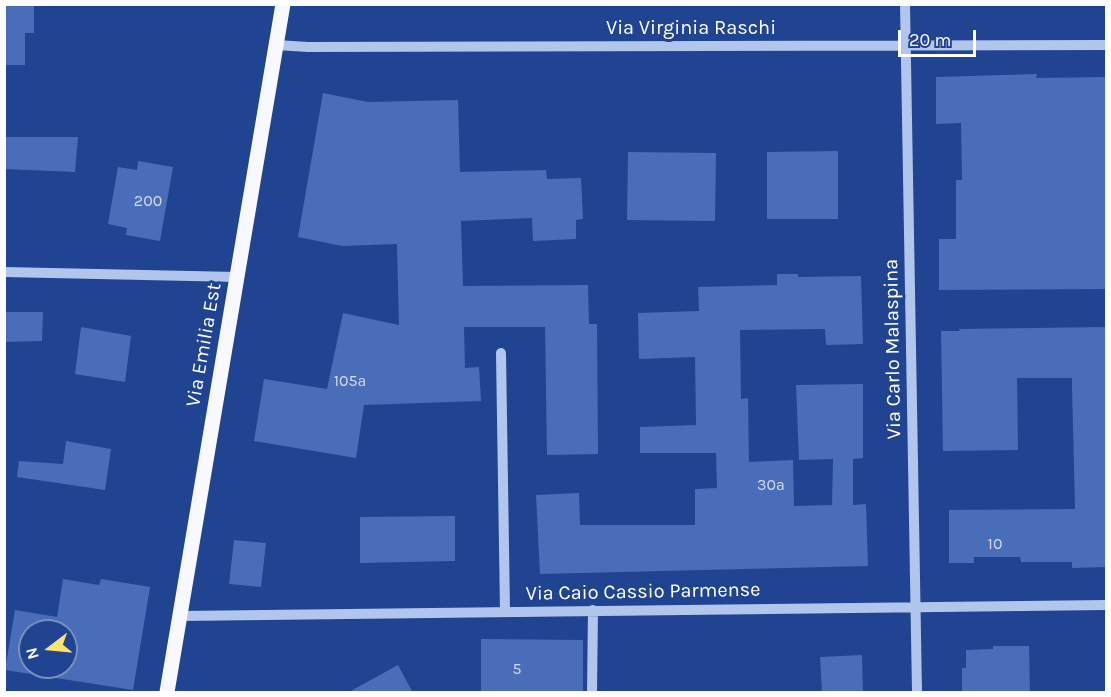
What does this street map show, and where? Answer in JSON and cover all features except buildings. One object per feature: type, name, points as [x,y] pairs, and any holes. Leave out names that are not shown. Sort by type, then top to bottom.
[{"type":"main road","name":"Via Emilia Est","points":[[167,693],[282,4]]},
{"type":"street","name":"Via Carlo Malaspina","points":[[905,4],[917,693]]},
{"type":"street","name":"Via Virginia Raschi","points":[[276,45],[308,47],[1107,45]]},
{"type":"street","points":[[4,272],[237,277]]},
{"type":"street","points":[[501,353],[506,611]]},
{"type":"street","name":"Via Caio Cassio Parmense","points":[[180,616],[1107,605]]},
{"type":"street","points":[[592,693],[593,610]]}]
